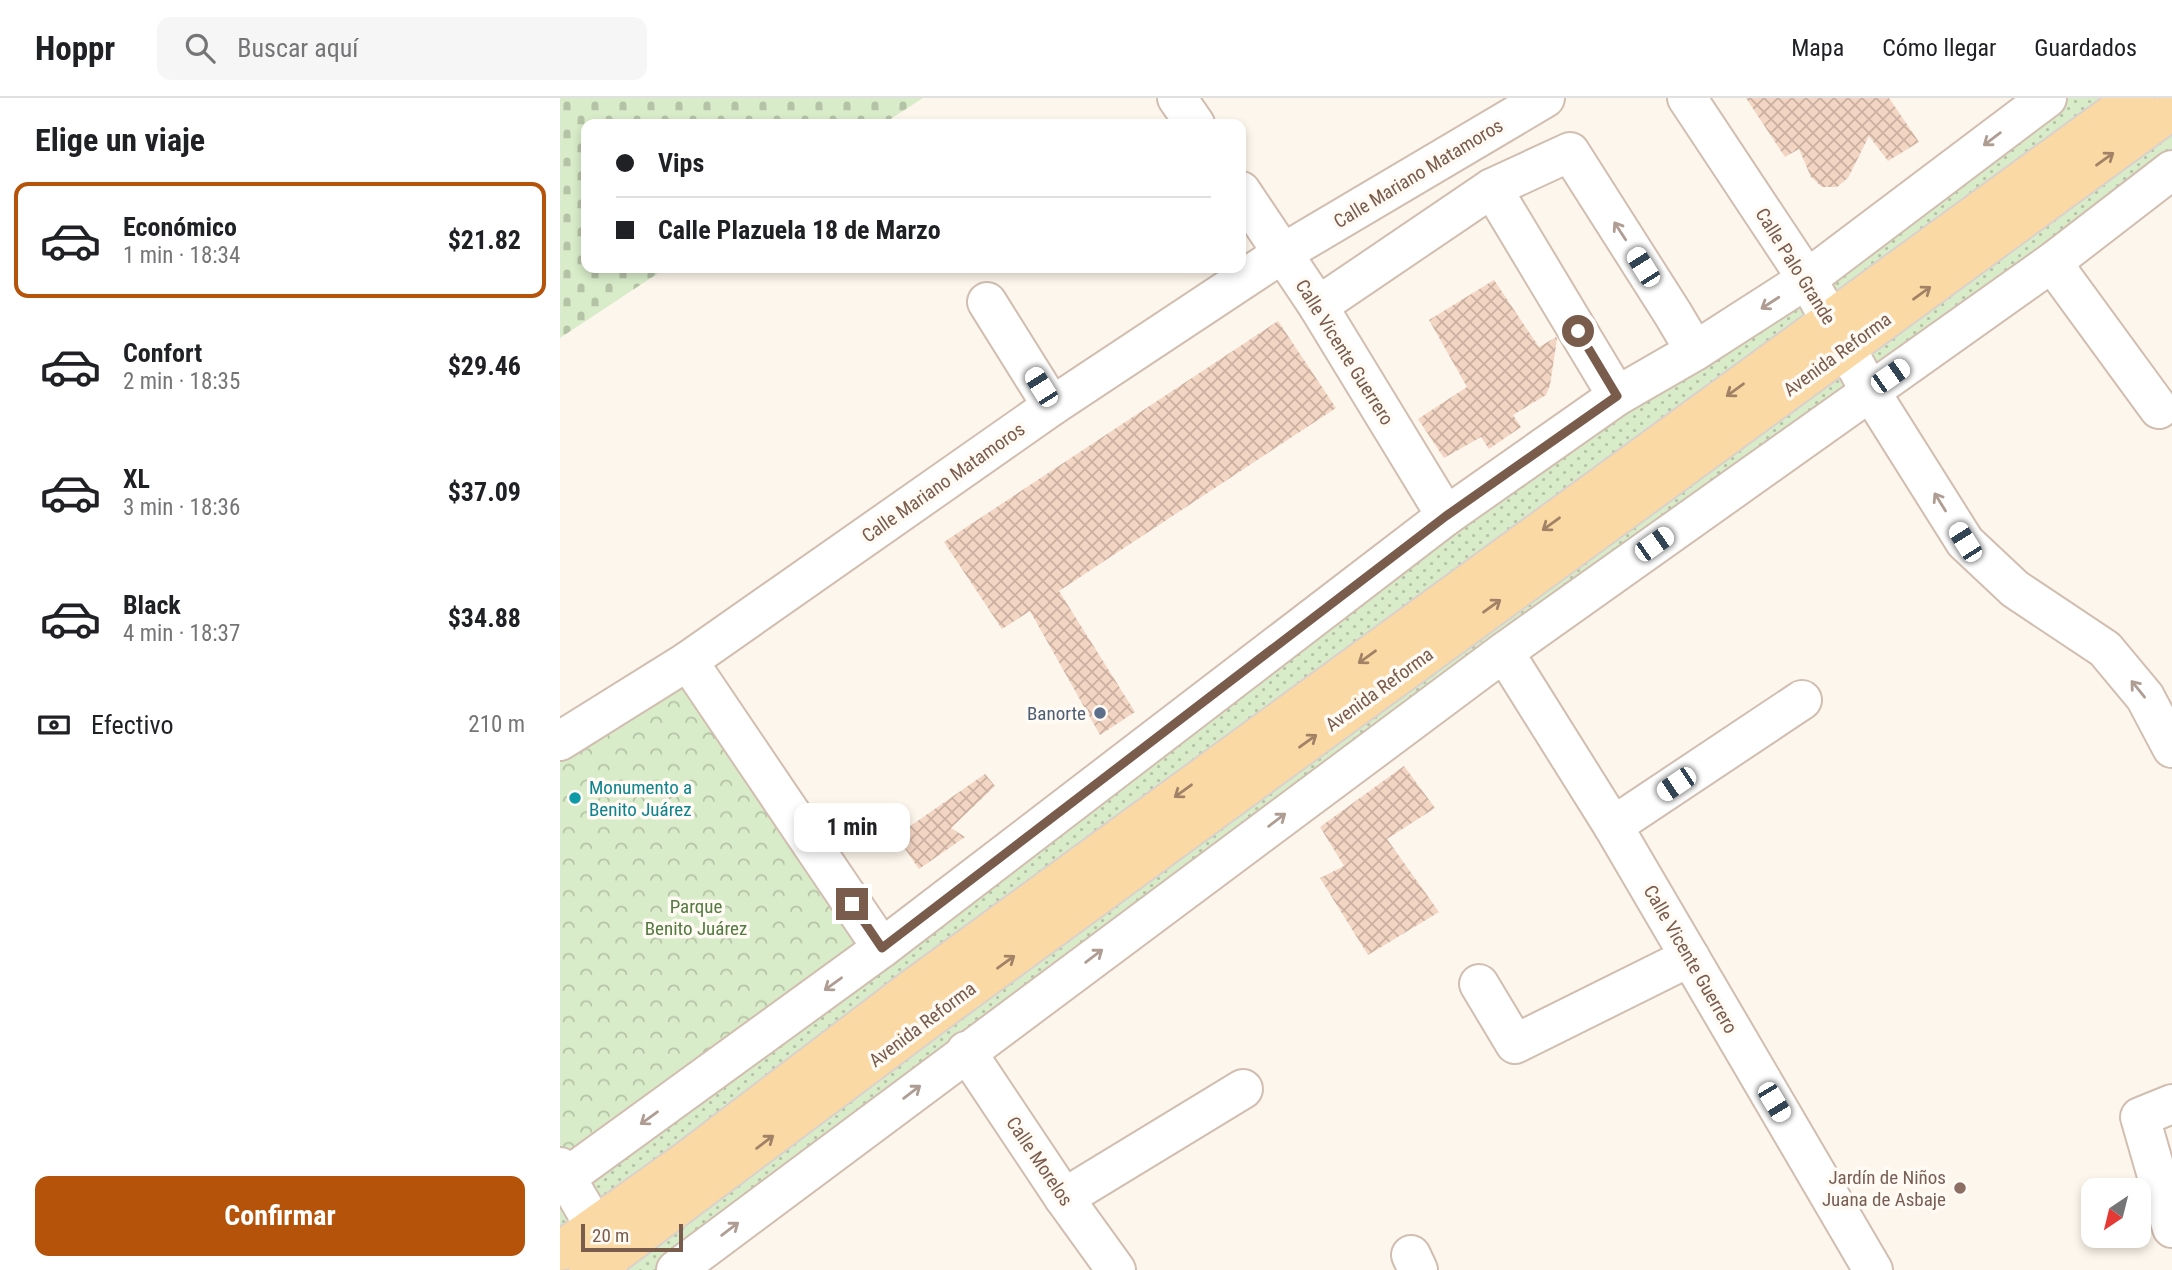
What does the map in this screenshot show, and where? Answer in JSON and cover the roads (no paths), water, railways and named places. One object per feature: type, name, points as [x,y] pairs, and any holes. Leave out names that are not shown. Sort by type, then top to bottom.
[{"type":"main road","name":"Avenida Reforma","points":[[560,1251],[603,1256],[942,1008],[1838,334],[2134,98]]},
{"type":"main road","name":"Avenida Reforma","points":[[1838,334],[2172,110]]},
{"type":"street","points":[[1177,98],[1192,119]]},
{"type":"street","name":"Calle Mariano Matamoros","points":[[560,741],[688,661],[1052,406],[1283,253],[1545,98]]},
{"type":"street","name":"Calle Palo Grande","points":[[1687,98],[1807,279],[1870,391],[1965,542],[2015,589],[2105,649],[2145,697],[2172,748]]},
{"type":"street","points":[[603,1256],[562,1176],[882,948],[1446,516],[1617,396],[1695,351],[1807,279],[2047,98]]},
{"type":"street","points":[[1318,306],[1492,188],[1570,152],[1695,351]]},
{"type":"street","points":[[676,1270],[1504,652],[2054,261],[2172,170]]},
{"type":"street","points":[[1492,188],[1617,396]]},
{"type":"street","name":"Calle Vicente Guerrero","points":[[1246,198],[1318,306],[1446,516]]},
{"type":"street","points":[[2054,261],[2064,279],[2158,409]]},
{"type":"street","points":[[987,302],[1052,406]]},
{"type":"street","name":"Calle Vicente Guerrero","points":[[1504,652],[1613,826],[1873,1270]]},
{"type":"street","points":[[688,661],[882,948]]},
{"type":"street","points":[[1613,826],[1802,700]]},
{"type":"street","points":[[1479,984],[1515,1044],[1690,957]]},
{"type":"street","name":"Calle Morelos","points":[[966,1051],[1116,1270]]},
{"type":"street","points":[[1065,1198],[1243,1089]]},
{"type":"street","points":[[2172,1104],[2140,1117],[2172,1228]]},
{"type":"place","name":"Banorte","points":[[1100,713]]},
{"type":"place","name":"Monumento a Benito Juárez","points":[[575,798]]},
{"type":"place","name":"Jardín de Niños Juana de Asbaje","points":[[1960,1188]]},
{"type":"park label","name":"Parque Benito Juárez","points":[[696,917]]}]
